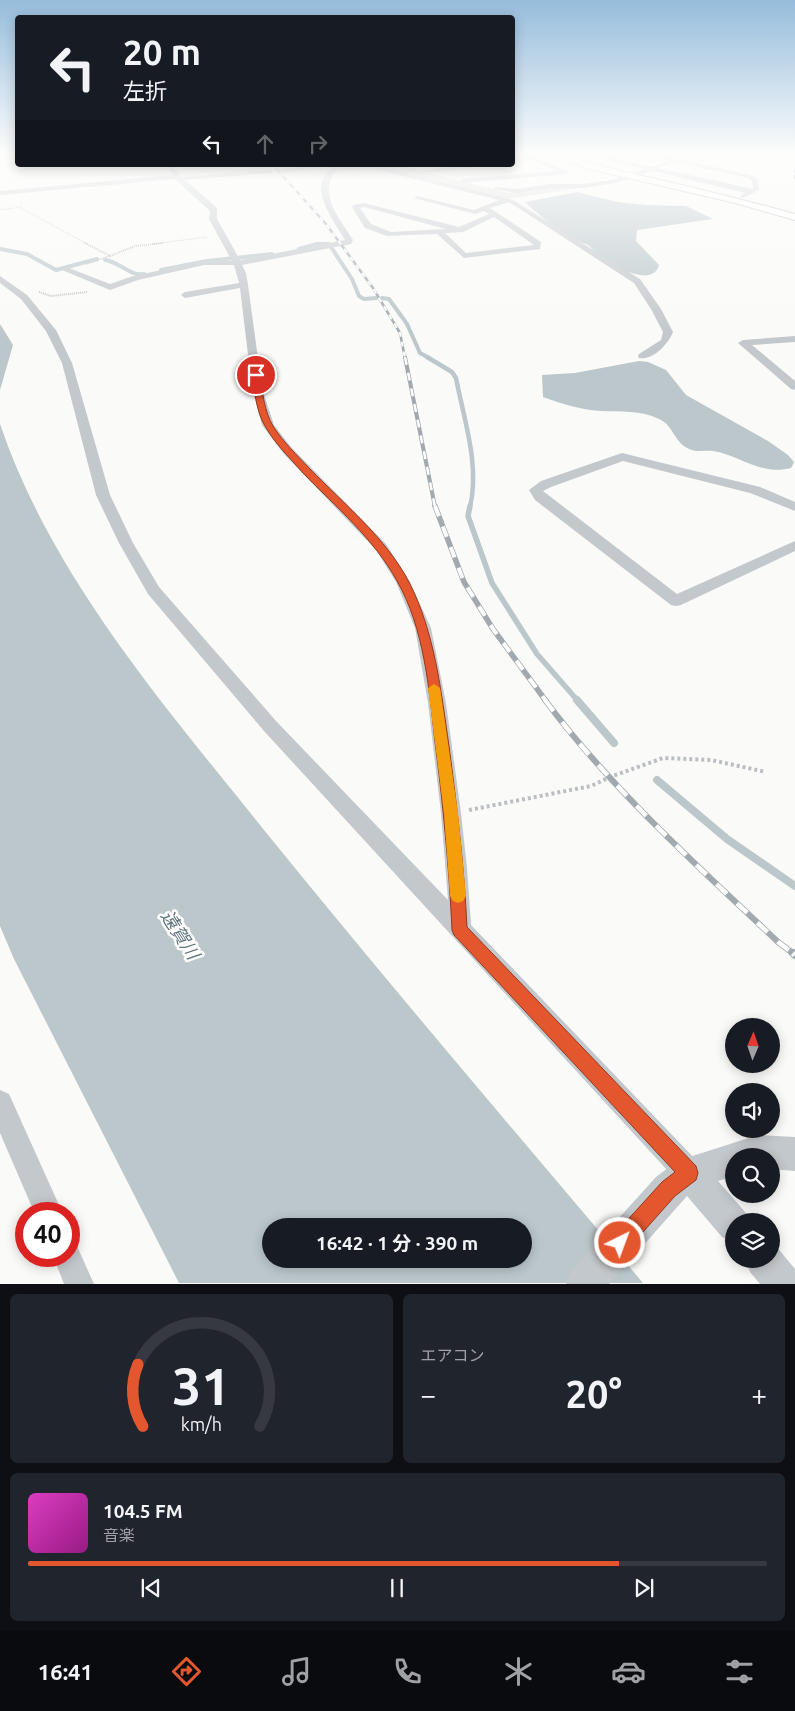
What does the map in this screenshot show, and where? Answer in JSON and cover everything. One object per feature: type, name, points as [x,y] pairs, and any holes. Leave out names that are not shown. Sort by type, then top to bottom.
[{"type":"street","points":[[213,215],[212,219],[224,235],[242,273],[257,388],[268,425],[287,450],[381,547],[403,582],[423,628],[437,704],[451,813],[457,868],[460,930]]},
{"type":"street","points":[[66,270],[110,287],[136,278],[179,272],[204,263],[237,260],[348,242],[349,240],[333,215]]},
{"type":"street","points":[[361,215],[368,226],[390,234],[460,230],[492,215]]},
{"type":"street","points":[[404,215],[460,230]]},
{"type":"street","points":[[440,232],[464,256],[537,247],[538,244],[495,215]]},
{"type":"street","points":[[531,215],[637,281],[656,309],[668,332],[665,341],[643,356]]},
{"type":"street","points":[[0,279],[24,297],[51,330],[67,364],[103,495],[126,544],[153,590],[263,719],[460,930],[679,1181],[725,1218]]},
{"type":"street","points":[[185,295],[195,289],[244,285]]},
{"type":"street","points":[[795,339],[743,343],[795,387]]},
{"type":"street","points":[[795,507],[756,490],[622,457],[546,484],[536,490],[540,497],[676,601],[795,545]]},
{"type":"street","points":[[0,1103],[44,1202]]},
{"type":"street","points":[[780,1153],[795,1154]]},
{"type":"street","points":[[584,1284],[679,1181],[725,1163]]},
{"type":"street","points":[[72,1267],[80,1284]]},
{"type":"street","points":[[771,1268],[784,1284]]},
{"type":"path","points":[[35,215],[110,256]]},
{"type":"path","points":[[66,270],[135,246],[224,235]]},
{"type":"path","points":[[36,291],[51,296],[110,287]]},
{"type":"path","points":[[451,813],[591,786],[610,777],[663,758],[711,760],[766,772]]},
{"type":"water","points":[[540,215],[705,215],[713,219],[637,230],[636,241],[659,265],[655,272],[649,275],[640,275],[621,269],[604,259],[588,245],[577,241]]},
{"type":"water","points":[[0,324],[13,345],[0,390]]},
{"type":"water","points":[[639,361],[648,362],[666,370],[686,395],[768,441],[788,455],[794,462],[791,468],[770,469],[750,464],[723,453],[690,450],[679,441],[664,422],[652,416],[631,412],[587,409],[543,397],[542,375],[575,373]]},
{"type":"water","name":"遠賀川","points":[[0,424],[22,480],[49,534],[80,587],[150,687],[264,830],[452,1058],[643,1283],[179,1283],[14,959],[0,926]]},
{"type":"waterway","points":[[299,249],[317,244],[329,244],[352,279],[359,296],[364,299],[376,298]]},
{"type":"waterway","points":[[0,249],[27,254],[56,270],[97,259]]},
{"type":"waterway","points":[[161,270],[207,261],[272,254]]},
{"type":"waterway","points":[[105,260],[134,273],[144,274]]},
{"type":"waterway","points":[[382,298],[389,299],[407,324],[420,353],[429,358]]},
{"type":"waterway","points":[[427,357],[452,372],[456,378],[472,459],[473,491],[470,507]]},
{"type":"waterway","points":[[470,506],[468,516],[492,583],[537,654],[578,701]]},
{"type":"waterway","points":[[577,700],[614,743]]},
{"type":"waterway","points":[[657,780],[727,839],[795,886]]},
{"type":"railway","points":[[318,215],[373,288],[400,333],[405,358]]},
{"type":"railway","points":[[405,357],[435,507]]},
{"type":"railway","points":[[435,506],[464,582],[493,629],[546,701]]},
{"type":"railway","points":[[545,700],[598,765],[656,826],[778,942],[794,954]]},
{"type":"slow traffic","points":[[434,688],[451,813],[458,896]]},
{"type":"route","points":[[256,375],[262,409],[268,425],[287,450],[381,547],[403,582],[423,628],[437,704],[451,813],[457,868],[460,930],[689,1173],[668,1189],[620,1243]]}]
